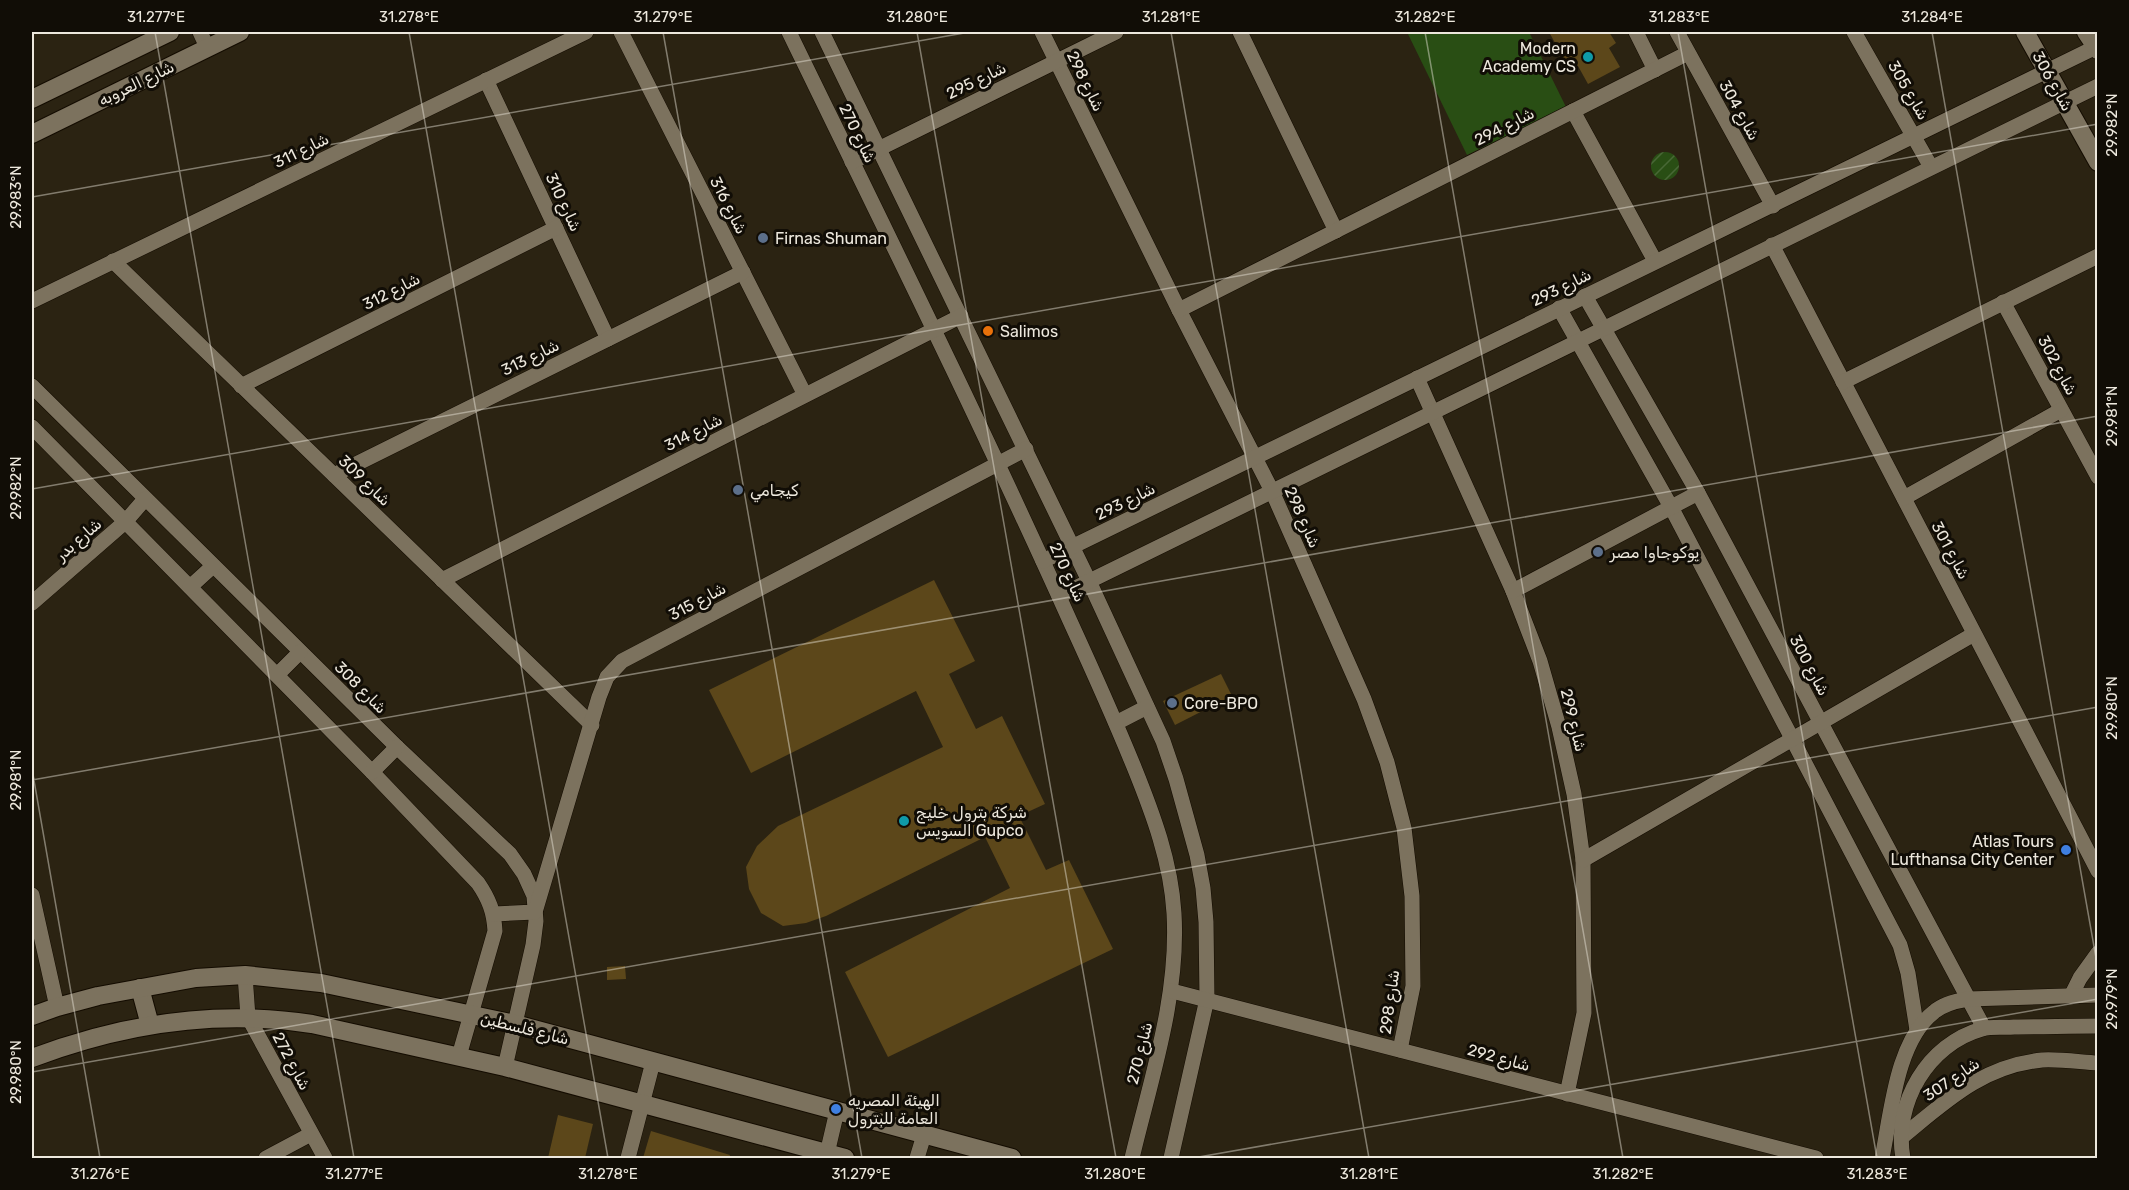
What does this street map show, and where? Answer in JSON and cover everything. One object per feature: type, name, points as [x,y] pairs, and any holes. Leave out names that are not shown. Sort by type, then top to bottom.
[{"type":"street","name":"شارع العروبه","points":[[32,99],[170,32]]},
{"type":"street","name":"شارع العروبه","points":[[32,134],[204,39],[240,32]]},
{"type":"street","name":"شارع 311","points":[[32,301],[585,32]]},
{"type":"street","name":"شارع 316","points":[[621,32],[805,395]]},
{"type":"street","name":"شارع 270","points":[[789,32],[1043,561],[1116,723],[1159,831],[1169,870],[1176,951],[1172,991],[1132,1158]]},
{"type":"street","name":"شارع 270","points":[[822,32],[1073,546],[1148,707],[1176,779],[1197,855],[1206,922],[1207,999],[1171,1158]]},
{"type":"street","name":"شارع 298","points":[[1042,32],[1179,310],[1272,491],[1364,699],[1387,762],[1404,828],[1412,896],[1413,975],[1400,1050]]},
{"type":"street","name":"شارع 295","points":[[852,162],[1116,32]]},
{"type":"street","points":[[1240,32],[1336,231]]},
{"type":"street","points":[[1636,32],[1655,70]]},
{"type":"street","name":"شارع 304","points":[[1677,32],[1773,206]]},
{"type":"street","name":"شارع 305","points":[[1854,32],[1931,167]]},
{"type":"street","name":"شارع 306","points":[[2025,32],[2097,162]]},
{"type":"street","name":"شارع 293","points":[[1043,561],[2047,71],[2093,43]]},
{"type":"street","name":"شارع 294","points":[[1179,310],[1688,53]]},
{"type":"street","name":"شارع 310","points":[[486,80],[608,339]]},
{"type":"street","points":[[1059,596],[2097,86]]},
{"type":"street","points":[[1573,111],[1655,261]]},
{"type":"street","name":"شارع 312","points":[[242,386],[556,228]]},
{"type":"street","name":"شارع 301","points":[[1772,245],[2097,871]]},
{"type":"street","points":[[1843,382],[2097,256]]},
{"type":"street","name":"شارع 309","points":[[113,261],[592,724]]},
{"type":"street","name":"شارع 313","points":[[334,475],[743,272]]},
{"type":"street","name":"شارع 300","points":[[1585,296],[1698,493],[1984,1028]]},
{"type":"street","name":"شارع 302","points":[[2003,302],[2097,477]]},
{"type":"street","points":[[1559,308],[1671,507],[1900,945],[1917,1030]]},
{"type":"street","name":"شارع 314","points":[[442,580],[961,316]]},
{"type":"street","name":"شارع 299","points":[[1417,378],[1513,591],[1540,662],[1559,728],[1574,794],[1583,860],[1584,1013],[1567,1094]]},
{"type":"street","name":"شارع 308","points":[[32,386],[397,747],[510,854],[524,874],[534,896],[536,921],[533,945],[505,1067]]},
{"type":"street","points":[[1904,498],[2061,410]]},
{"type":"street","points":[[32,427],[372,772],[478,883],[488,897],[494,914],[495,931],[492,948],[459,1056]]},
{"type":"street","name":"شارع 315","points":[[535,912],[599,697],[608,677],[622,661],[1026,449]]},
{"type":"street","points":[[1513,591],[1698,493]]},
{"type":"street","name":"شارع بدر","points":[[32,603],[125,522],[145,499]]},
{"type":"street","points":[[190,587],[213,566]]},
{"type":"street","points":[[1583,860],[1974,634]]},
{"type":"street","points":[[277,675],[300,652]]},
{"type":"street","points":[[1116,723],[1148,707]]},
{"type":"street","points":[[372,772],[397,747]]},
{"type":"street","points":[[32,895],[57,1007]]},
{"type":"street","points":[[494,914],[535,912]]},
{"type":"street","points":[[2071,996],[2097,953]]},
{"type":"street","name":"شارع فلسطين","points":[[32,1016],[57,1007],[196,978],[245,975],[321,983],[515,1024],[1012,1158]]},
{"type":"street","name":"شارع 272","points":[[245,975],[248,1017],[325,1158]]},
{"type":"street","points":[[140,988],[150,1025]]},
{"type":"street","name":"شارع 292","points":[[1172,991],[1816,1158]]},
{"type":"street","points":[[1882,1158],[1906,1051],[1917,1030],[1934,1012],[1954,1002],[1968,999],[2097,995]]},
{"type":"street","points":[[32,1058],[96,1037],[150,1025],[204,1018],[280,1019],[505,1067],[832,1157],[837,1111]]},
{"type":"street","points":[[1903,1158],[1903,1121],[1911,1092],[1924,1068],[1946,1046],[1984,1028],[2097,1026]]},
{"type":"street","name":"شارع 307","points":[[1902,1137],[1956,1093],[1983,1076],[2013,1065],[2044,1060],[2097,1063]]},
{"type":"street","points":[[628,1158],[653,1062]]},
{"type":"street","points":[[266,1158],[311,1134]]},
{"type":"street","points":[[917,1158],[924,1135]]},
{"type":"green space","points":[[1407,32],[1529,32],[1566,107],[1467,155]]},
{"type":"green space","points":[[1665,152],[1675,156],[1679,166],[1675,176],[1665,180],[1655,176],[1651,166],[1655,156]]},
{"type":"building","name":"Modern Academy CS","points":[[1549,32],[1609,32],[1616,43],[1609,48],[1620,67],[1588,84],[1578,66],[1570,70]]},
{"type":"building","name":"شركة بترول خليج السويس Gupco","points":[[934,580],[975,661],[949,674],[976,729],[1002,716],[1045,804],[1019,816],[1046,870],[1069,860],[1113,949],[888,1057],[845,972],[1010,888],[985,837],[826,916],[806,923],[783,926],[761,913],[749,889],[746,867],[757,846],[778,826],[943,747],[916,691],[751,773],[709,690]]},
{"type":"building","points":[[1221,674],[1232,696],[1175,725],[1163,701]]},
{"type":"building","points":[[625,966],[626,979],[607,980],[607,967]]},
{"type":"building","points":[[558,1115],[593,1124],[585,1158],[548,1158]]},
{"type":"building","points":[[651,1131],[730,1155],[729,1158],[643,1158]]},
{"type":"place","name":"Modern Academy CS","points":[[1588,57]]},
{"type":"place","name":"Firnas Shuman","points":[[763,238]]},
{"type":"place","name":"Salimos","points":[[988,331]]},
{"type":"place","name":"كيجامي","points":[[738,490]]},
{"type":"place","name":"يوكوجاوا مصر","points":[[1598,552]]},
{"type":"place","name":"Core-BPO","points":[[1172,703]]},
{"type":"place","name":"شركة بترول خليج السويس Gupco","points":[[904,821]]},
{"type":"place","name":"Atlas Tours Lufthansa City Center","points":[[2066,850]]},
{"type":"place","name":"الهيئة المصريه العامة للبترول","points":[[836,1109]]}]
